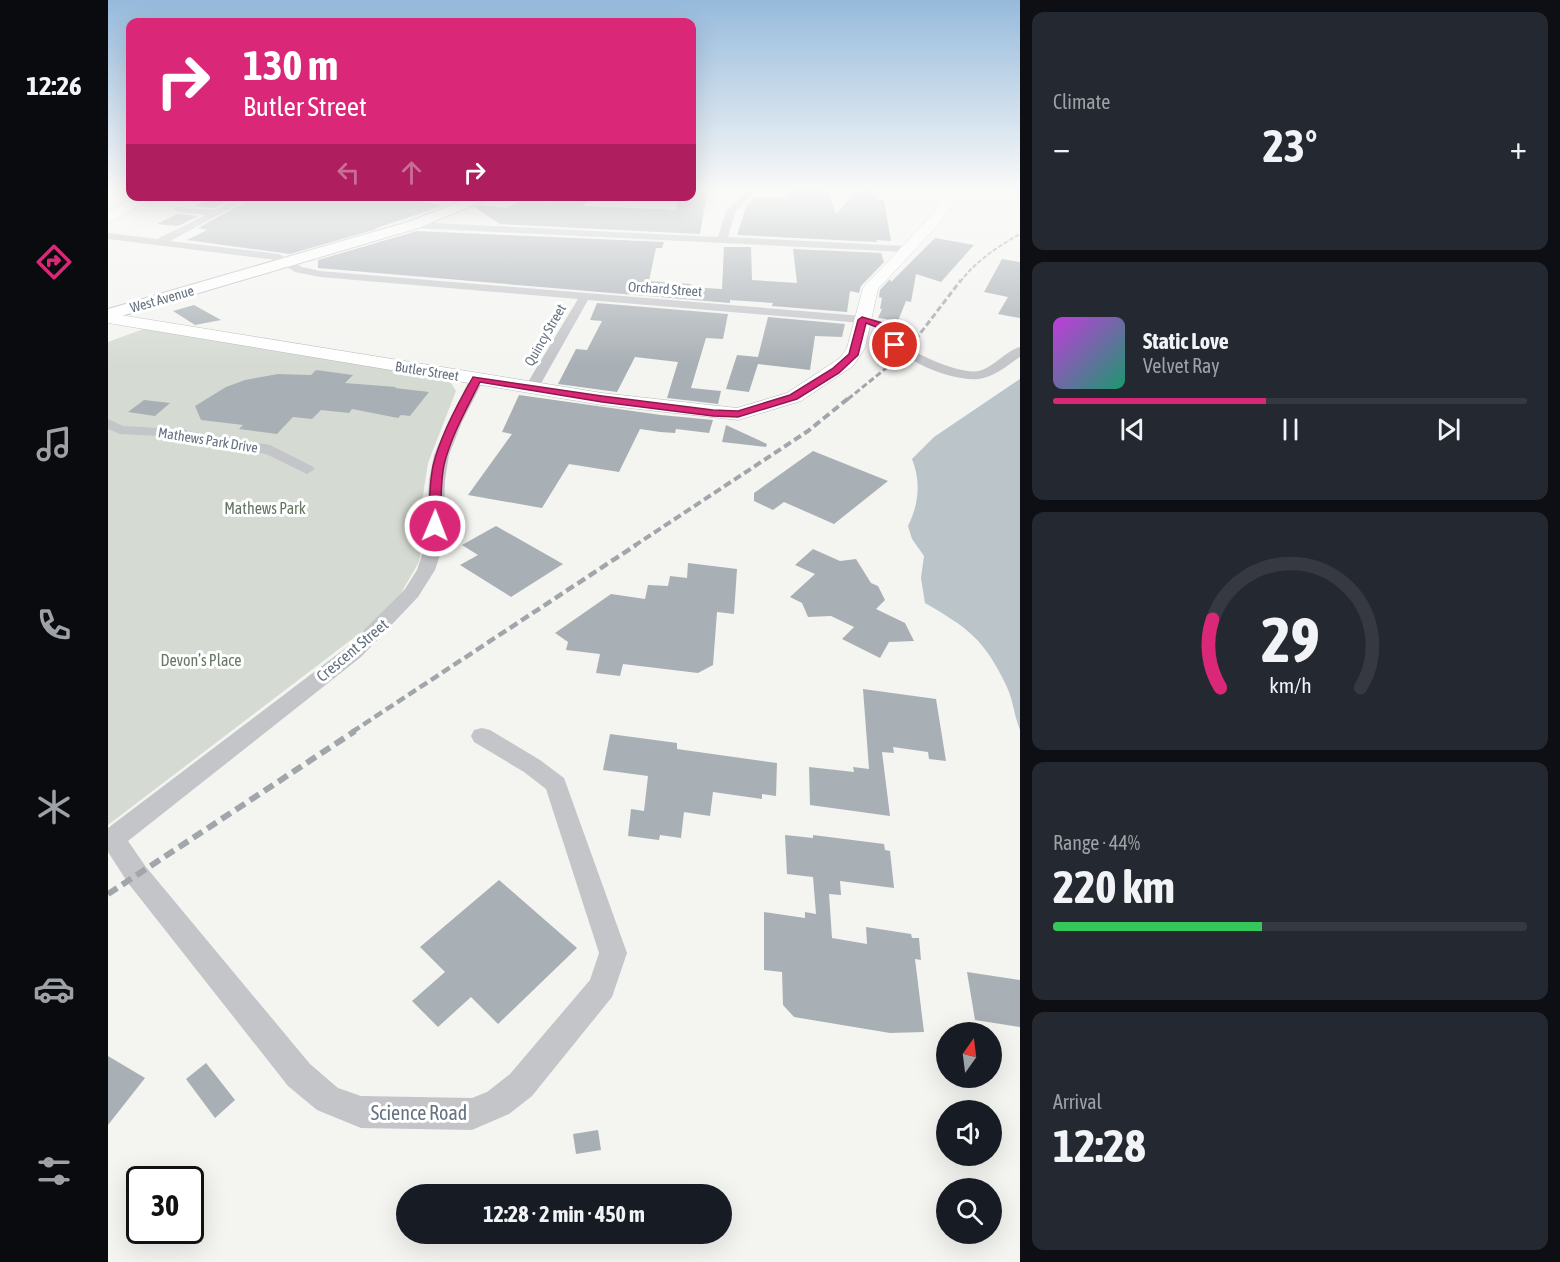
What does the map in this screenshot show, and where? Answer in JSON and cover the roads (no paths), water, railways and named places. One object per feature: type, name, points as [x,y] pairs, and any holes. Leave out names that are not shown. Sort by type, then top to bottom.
[{"type":"main road","name":"West Avenue","points":[[108,317],[341,247]]},
{"type":"main road","name":"Butler Street","points":[[108,317],[602,399],[713,413],[747,412],[794,397],[824,380],[847,362],[856,348],[870,288],[906,249]]},
{"type":"street","name":"Orchard Street","points":[[198,247],[283,258],[299,270],[309,273],[862,320]]},
{"type":"street","points":[[858,247],[906,249]]},
{"type":"street","name":"Quincy Street","points":[[532,387],[584,298]]},
{"type":"street","points":[[862,320],[883,326],[886,334],[903,350],[961,374],[983,374],[1020,351]]},
{"type":"street","name":"Crescent Street","points":[[110,840],[354,652],[412,594],[431,560],[435,526],[435,489],[439,464],[455,423],[477,379]]},
{"type":"street","name":"Mathews Park Drive","points":[[108,423],[120,430],[177,433],[270,450],[307,469]]},
{"type":"street","name":"Science Road","points":[[110,840],[299,1074],[328,1099],[361,1112],[472,1114],[498,1103],[521,1084],[602,988],[613,953],[556,784],[532,766],[482,736]]},
{"type":"railway","points":[[960,282],[973,267],[999,247]]},
{"type":"railway","points":[[848,399],[906,352],[961,280]]},
{"type":"railway","points":[[634,546],[808,431],[850,397]]},
{"type":"railway","points":[[352,732],[636,545]]},
{"type":"railway","points":[[108,894],[355,731]]},
{"type":"park label","name":"Mathews Park","points":[[265,508]]},
{"type":"park label","name":"Devon’s Place","points":[[201,660]]}]
